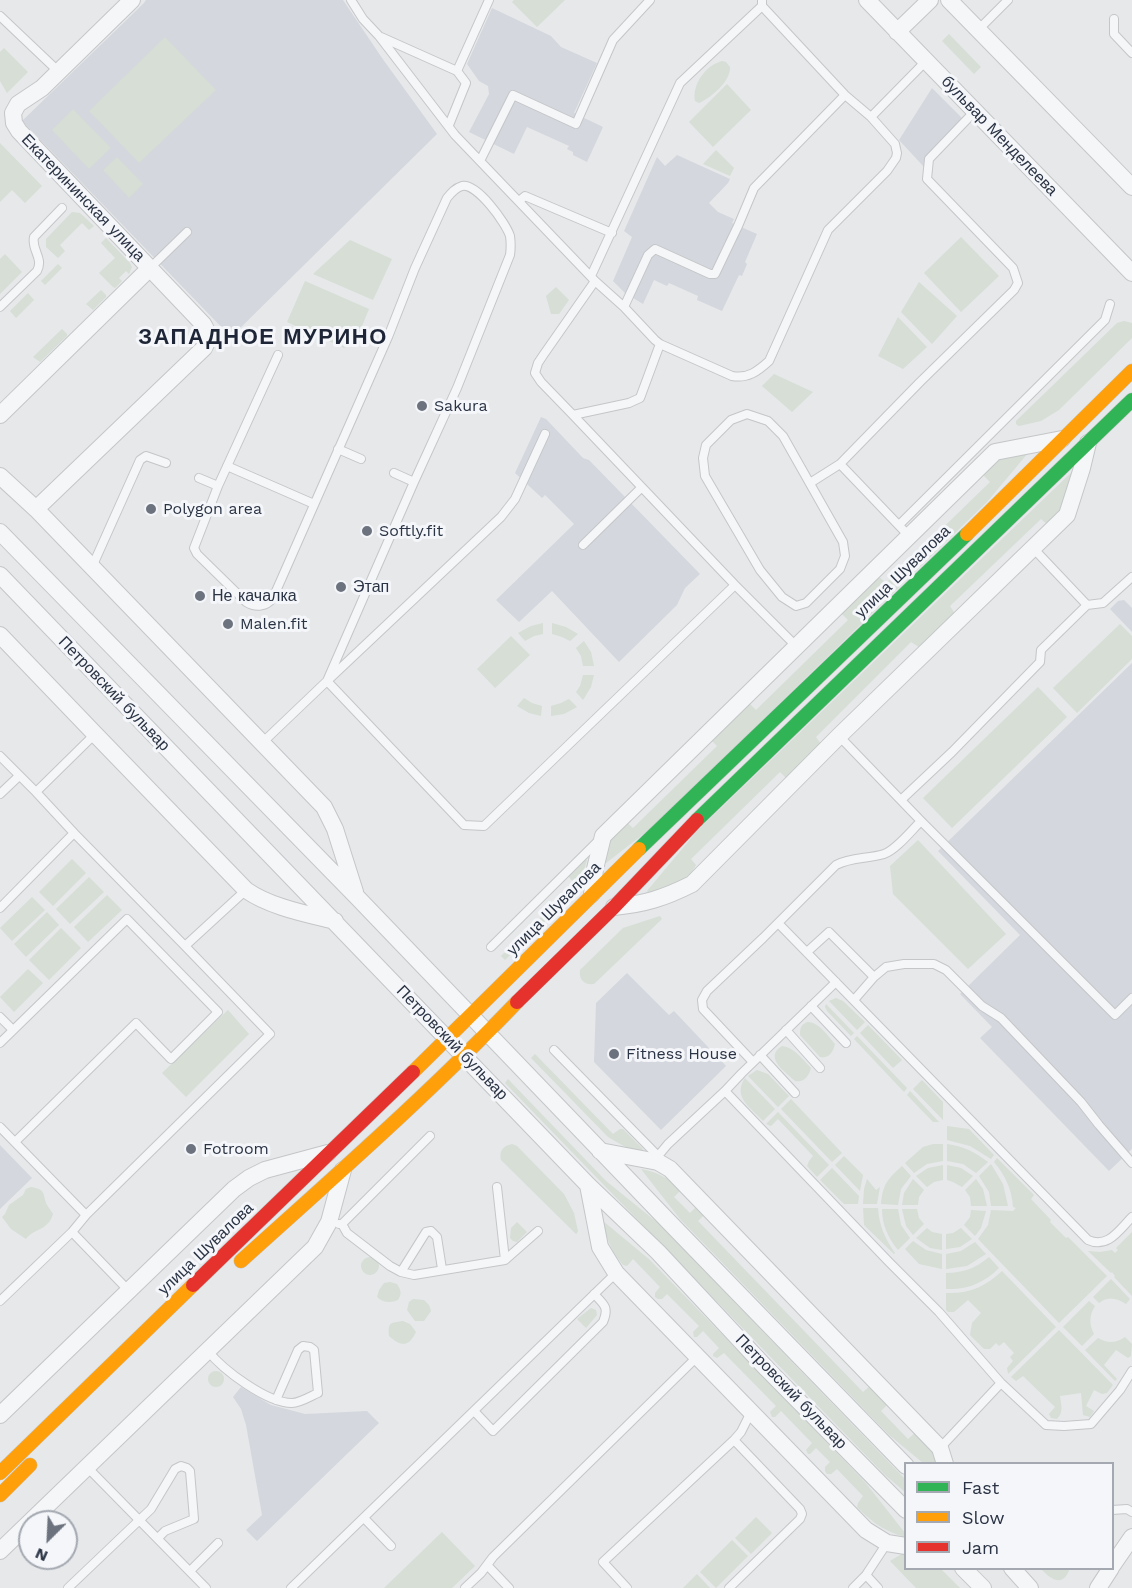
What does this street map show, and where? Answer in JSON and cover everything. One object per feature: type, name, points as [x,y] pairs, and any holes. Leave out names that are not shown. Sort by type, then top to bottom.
[{"type":"street","name":"Екатерининская улица","points":[[36,509],[204,348],[207,342],[208,336],[203,324],[19,131],[14,123],[13,113],[18,104],[42,88],[132,0]]},
{"type":"street","name":"бульвар Менделеева","points":[[867,0],[1132,273]]},
{"type":"street","points":[[897,32],[930,0]]},
{"type":"street","points":[[950,0],[1132,187]]},
{"type":"street","name":"Екатерининская улица","points":[[0,415],[150,268]]},
{"type":"street","name":"улица Шувалова","points":[[0,1473],[470,1016],[592,894],[904,595],[1132,371]]},
{"type":"street","name":"улица Шувалова","points":[[234,1267],[344,1168],[487,1033],[614,907],[708,808],[1132,400]]},
{"type":"street","points":[[592,894],[603,836],[796,646],[904,531],[995,452],[1062,439]]},
{"type":"street","points":[[614,907],[639,904],[669,895],[692,884],[839,736],[1067,515],[1088,441]]},
{"type":"street","points":[[0,476],[36,509],[324,807],[335,829],[356,896]]},
{"type":"street","name":"Петровский бульвар","points":[[0,532],[356,896],[904,1464]]},
{"type":"street","name":"Петровский бульвар","points":[[0,575],[588,1185],[658,1252],[904,1508]]},
{"type":"street","points":[[0,635],[246,890],[284,908],[335,921]]},
{"type":"street","points":[[600,1151],[658,1159],[670,1169],[943,1456]]},
{"type":"street","points":[[0,1415],[234,1189],[249,1178],[266,1170],[329,1153]]},
{"type":"street","points":[[42,1510],[315,1247],[336,1223],[344,1168]]},
{"type":"street","points":[[588,1185],[600,1247],[616,1273],[866,1530],[887,1543],[904,1546]]},
{"type":"street","points":[[0,1494],[42,1454]]},
{"type":"street","points":[[0,1551],[18,1534]]},
{"type":"street","points":[[1114,1564],[1132,1538]]},
{"type":"street","points":[[964,1570],[983,1588]]},
{"type":"street","points":[[1013,1570],[1030,1588]]},
{"type":"street","points":[[1098,1588],[1110,1570]]},
{"type":"lane","points":[[351,0],[363,19],[379,36],[455,135],[593,278],[660,344],[732,376],[741,378],[752,374],[769,361],[828,230],[887,171],[896,158],[895,144],[871,117],[845,95],[762,3],[680,83],[593,278],[543,354],[535,373],[641,488],[796,646]]},
{"type":"lane","points":[[457,71],[489,0]]},
{"type":"lane","points":[[480,161],[513,95],[576,124],[613,39],[650,0]]},
{"type":"lane","points":[[978,30],[1008,0]]},
{"type":"lane","points":[[0,16],[58,71]]},
{"type":"lane","points":[[1114,19],[1114,34],[1132,53]]},
{"type":"lane","points":[[379,36],[457,71],[466,83],[449,125]]},
{"type":"lane","points":[[871,117],[926,61]]},
{"type":"lane","points":[[624,307],[648,255],[655,249],[714,274],[754,188],[845,95]]},
{"type":"lane","points":[[810,483],[840,464],[1014,290],[1018,283],[1013,268],[927,179],[929,159],[975,111]]},
{"type":"lane","points":[[278,355],[218,486],[194,548],[246,602],[253,606],[269,603],[273,598],[447,198],[452,191],[462,186],[469,187],[479,194],[506,226],[510,238],[510,255],[457,388],[327,681]]},
{"type":"lane","points":[[519,201],[525,195],[612,233]]},
{"type":"lane","points":[[0,307],[37,271],[40,265],[34,246],[34,237],[62,208]]},
{"type":"lane","points":[[150,268],[187,232]]},
{"type":"lane","points":[[840,464],[904,531],[1105,320],[1110,304]]},
{"type":"lane","points":[[573,415],[629,403],[640,398],[660,344]]},
{"type":"lane","points":[[747,414],[768,421],[783,436],[810,483],[843,542],[845,556],[840,569],[806,603],[796,606],[782,597],[760,570],[705,476],[703,458],[706,445],[731,420],[747,414]]},
{"type":"lane","points":[[262,743],[501,517],[515,500],[545,434]]},
{"type":"lane","points":[[338,449],[361,459]]},
{"type":"lane","points":[[92,567],[140,460],[146,456],[166,463]]},
{"type":"lane","points":[[227,466],[314,504]]},
{"type":"lane","points":[[394,473],[414,482]]},
{"type":"lane","points":[[199,478],[218,486]]},
{"type":"lane","points":[[583,545],[641,488]]},
{"type":"lane","points":[[1033,548],[1087,605]]},
{"type":"lane","points":[[901,800],[952,752],[1040,662],[1041,650],[1087,605],[1103,603],[1132,577]]},
{"type":"lane","points":[[327,681],[464,825],[484,826],[735,585]]},
{"type":"lane","points":[[36,792],[95,734]]},
{"type":"lane","points":[[839,736],[1115,1015],[1132,998]]},
{"type":"lane","points":[[0,756],[270,1034],[0,1301]]},
{"type":"lane","points":[[0,794],[19,776]]},
{"type":"lane","points":[[753,1062],[703,1009],[702,1000],[707,991],[836,865],[843,861],[886,853],[921,821]]},
{"type":"lane","points":[[0,908],[75,833]]},
{"type":"lane","points":[[491,947],[603,836]]},
{"type":"lane","points":[[185,946],[246,890]]},
{"type":"lane","points":[[0,1043],[127,920],[218,1012],[171,1059],[136,1023],[15,1142]]},
{"type":"lane","points":[[778,923],[1088,1240],[1095,1243],[1108,1240],[1132,1217]]},
{"type":"lane","points":[[807,952],[829,932],[874,977]]},
{"type":"lane","points":[[854,1000],[886,967],[904,964],[934,964],[946,970],[982,1006],[1000,1018],[1017,1035],[1081,1102],[1132,1163]]},
{"type":"lane","points":[[554,1050],[658,1159],[668,1144],[836,982]]},
{"type":"lane","points":[[811,1006],[846,1043]]},
{"type":"lane","points":[[0,1017],[13,1030]]},
{"type":"lane","points":[[786,1030],[820,1068]]},
{"type":"lane","points":[[760,1055],[795,1093]]},
{"type":"lane","points":[[725,1091],[939,1312],[1001,1383],[1046,1425],[1091,1424],[1120,1390],[1132,1371]]},
{"type":"lane","points":[[0,1127],[86,1215]]},
{"type":"lane","points":[[430,1136],[336,1223],[390,1266],[414,1275],[505,1260],[538,1231]]},
{"type":"lane","points":[[497,1187],[505,1260]]},
{"type":"lane","points":[[401,1272],[426,1232],[431,1231],[437,1237],[442,1269]]},
{"type":"lane","points":[[72,1232],[129,1291]]},
{"type":"lane","points":[[291,1588],[616,1273]]},
{"type":"lane","points":[[474,1411],[493,1431],[603,1323],[607,1313],[605,1306],[594,1294]]},
{"type":"lane","points":[[208,1351],[229,1371],[255,1389],[276,1400],[293,1403],[318,1393],[314,1350],[310,1347],[303,1346],[298,1350],[276,1400]]},
{"type":"lane","points":[[465,1588],[488,1566],[493,1557],[698,1356]]},
{"type":"lane","points":[[943,1456],[1001,1383]]},
{"type":"lane","points":[[627,1588],[603,1562],[734,1440],[741,1432],[751,1412]]},
{"type":"lane","points":[[729,1588],[800,1519],[802,1514],[800,1509],[734,1440]]},
{"type":"lane","points":[[68,1588],[151,1509],[175,1469],[181,1466],[187,1468],[190,1471],[194,1519],[165,1531],[158,1538]]},
{"type":"lane","points":[[87,1467],[206,1588]]},
{"type":"lane","points":[[1114,1510],[1127,1509],[1132,1512]]},
{"type":"lane","points":[[364,1518],[391,1546]]},
{"type":"lane","points":[[190,1571],[218,1543]]},
{"type":"lane","points":[[853,1588],[866,1575],[887,1543]]},
{"type":"lane","points":[[488,1566],[509,1588]]},
{"type":"lane","points":[[866,1575],[878,1588]]},
{"type":"shaded area","points":[[146,0],[343,0],[437,134],[231,337],[22,121]]},
{"type":"shaded area","points":[[514,0],[565,0],[537,27],[512,2]]},
{"type":"shaded area","points":[[492,8],[551,36],[561,47],[597,63],[574,113],[603,127],[587,162],[573,155],[573,152],[567,149],[569,146],[527,127],[514,154],[469,132],[489,94],[488,86],[479,81],[467,64]]},
{"type":"shaded area","points":[[949,34],[981,67],[974,74],[942,41]]},
{"type":"shaded area","points":[[165,37],[216,90],[139,163],[89,111]]},
{"type":"shaded area","points":[[4,48],[28,72],[7,93],[0,81],[0,52]]},
{"type":"shaded area","points":[[722,61],[730,67],[724,83],[704,101],[699,103],[695,101],[696,88],[701,76],[716,63]]},
{"type":"shaded area","points":[[727,84],[751,110],[713,147],[689,122]]},
{"type":"shaded area","points":[[932,88],[967,123],[924,167],[899,140]]},
{"type":"shaded area","points":[[73,109],[111,148],[89,169],[52,130]]},
{"type":"shaded area","points":[[0,143],[42,186],[25,203],[12,190],[0,202]]},
{"type":"shaded area","points":[[716,150],[734,168],[730,176],[703,164]]},
{"type":"shaded area","points":[[677,155],[730,179],[709,203],[718,212],[734,219],[732,223],[757,234],[745,262],[747,264],[742,276],[739,275],[722,311],[697,300],[698,296],[669,283],[667,286],[654,280],[643,304],[625,293],[613,281],[632,237],[624,231],[657,157],[665,166]]},
{"type":"shaded area","points":[[117,157],[143,184],[129,198],[103,170]]},
{"type":"shaded area","points":[[72,212],[80,213],[94,226],[89,230],[82,223],[60,245],[65,251],[58,258],[46,247],[46,239]]},
{"type":"shaded area","points":[[961,237],[999,276],[961,312],[924,273]]},
{"type":"shaded area","points":[[106,238],[132,267],[129,274],[126,271],[119,278],[122,281],[115,288],[99,273],[115,258],[101,243]]},
{"type":"shaded area","points":[[350,240],[392,259],[373,300],[313,274]]},
{"type":"shaded area","points":[[5,254],[22,272],[0,294],[0,259]]},
{"type":"shaded area","points":[[58,264],[62,268],[45,285],[41,281]]},
{"type":"shaded area","points":[[305,281],[369,309],[355,343],[344,348],[287,322]]},
{"type":"shaded area","points":[[919,282],[957,316],[932,344],[901,312]]},
{"type":"shaded area","points":[[556,287],[569,300],[559,314],[551,314],[546,296]]},
{"type":"shaded area","points":[[101,290],[106,297],[93,310],[86,304]]},
{"type":"shaded area","points":[[28,293],[34,300],[16,318],[10,311]]},
{"type":"shaded area","points":[[898,317],[927,347],[903,369],[878,356]]},
{"type":"shaded area","points":[[1124,321],[1132,323],[1132,338],[1059,410],[1041,421],[1019,426],[1016,424],[1016,421],[1117,323]]},
{"type":"shaded area","points":[[62,329],[67,336],[40,362],[33,357]]},
{"type":"shaded area","points":[[774,374],[813,392],[792,412],[762,386]]},
{"type":"shaded area","points":[[541,417],[546,419],[583,458],[589,460],[700,574],[685,588],[677,605],[619,662],[552,591],[519,622],[496,600],[574,524],[545,495],[542,498],[515,473]]},
{"type":"shaded area","points":[[1028,453],[987,502],[650,829],[606,863],[603,862],[610,840],[625,821],[633,828],[717,746],[710,739],[748,702],[756,710],[848,620],[840,612],[878,576],[886,583],[990,482],[982,474],[1001,459]]},
{"type":"shaded area","points":[[1075,469],[1062,512],[1048,525],[1041,519],[950,606],[955,614],[919,647],[911,642],[816,737],[821,744],[786,778],[780,772],[691,859],[696,865],[688,876],[669,886],[649,893],[647,891],[697,831]]},
{"type":"shaded area","points":[[1124,600],[1132,608],[1132,632],[1110,609],[1118,601]]},
{"type":"shaded area","points":[[543,623],[543,634],[525,641],[518,633],[531,626]]},
{"type":"shaded area","points":[[552,623],[578,634],[570,641],[552,634]]},
{"type":"shaded area","points":[[1120,624],[1132,636],[1132,659],[1077,713],[1053,688]]},
{"type":"shaded area","points":[[511,636],[530,655],[495,688],[477,669]]},
{"type":"shaded area","points":[[584,641],[591,652],[594,666],[583,666],[576,648]]},
{"type":"shaded area","points":[[1132,663],[1132,1149],[1109,1171],[980,1038],[992,1027],[960,994],[1020,935],[938,851]]},
{"type":"shaded area","points":[[583,675],[594,675],[591,687],[583,700],[576,692]]},
{"type":"shaded area","points":[[1038,687],[1067,717],[952,828],[923,798]]},
{"type":"shaded area","points":[[524,698],[542,706],[541,716],[529,713],[517,706]]},
{"type":"shaded area","points":[[569,699],[577,707],[564,714],[551,716],[551,706]]},
{"type":"shaded area","points":[[918,840],[1006,934],[968,969],[893,894],[890,866]]},
{"type":"shaded area","points":[[72,859],[86,873],[53,906],[39,892]]},
{"type":"shaded area","points":[[585,859],[587,860],[582,876],[568,899],[505,960],[501,956],[575,884],[568,876]]},
{"type":"shaded area","points":[[89,877],[104,892],[70,924],[56,909]]},
{"type":"shaded area","points":[[107,895],[122,910],[88,942],[74,927]]},
{"type":"shaded area","points":[[32,897],[45,910],[12,941],[0,928]]},
{"type":"shaded area","points":[[47,912],[59,925],[26,957],[14,944]]},
{"type":"shaded area","points":[[660,916],[662,919],[594,984],[587,984],[583,981],[580,977],[580,970],[623,928]]},
{"type":"shaded area","points":[[61,928],[81,948],[49,980],[29,960]]},
{"type":"shaded area","points":[[28,969],[43,983],[14,1012],[0,997]]},
{"type":"shaded area","points":[[627,973],[669,1015],[674,1011],[726,1066],[661,1130],[594,1062],[596,1003]]},
{"type":"shaded area","points":[[836,998],[843,1001],[865,1022],[857,1030],[829,1001]]},
{"type":"shaded area","points":[[826,1004],[854,1033],[851,1036],[827,1011]]},
{"type":"shaded area","points":[[228,1010],[249,1034],[186,1097],[162,1073]]},
{"type":"shaded area","points":[[807,1022],[819,1027],[835,1044],[828,1056],[820,1057],[800,1035],[801,1027]]},
{"type":"shaded area","points":[[868,1025],[902,1060],[893,1068],[860,1033]]},
{"type":"shaded area","points":[[857,1036],[907,1088],[904,1092],[854,1039]]},
{"type":"shaded area","points":[[782,1046],[794,1051],[811,1068],[803,1080],[795,1081],[778,1065],[775,1055]]},
{"type":"shaded area","points":[[535,1054],[613,1134],[623,1129],[643,1149],[642,1152],[629,1149],[608,1137],[531,1058]]},
{"type":"shaded area","points":[[757,1070],[768,1074],[789,1096],[778,1107],[748,1076]]},
{"type":"shaded area","points":[[745,1078],[775,1109],[763,1121],[742,1097],[741,1091]]},
{"type":"shaded area","points":[[508,1079],[606,1181],[658,1223],[904,1478],[904,1491],[885,1475],[505,1083]]},
{"type":"shaded area","points":[[922,1080],[943,1102],[943,1120],[913,1089]]},
{"type":"shaded area","points":[[910,1091],[939,1122],[933,1122],[907,1095]]},
{"type":"shaded area","points":[[791,1099],[842,1153],[832,1162],[781,1109]]},
{"type":"shaded area","points":[[778,1112],[829,1165],[817,1177],[807,1166],[813,1156],[778,1119],[771,1126],[766,1124]]},
{"type":"shaded area","points":[[947,1126],[969,1129],[994,1155],[991,1159],[970,1146],[947,1140]]},
{"type":"shaded area","points":[[512,1144],[517,1146],[564,1194],[574,1213],[578,1231],[576,1234],[501,1160],[502,1149]]},
{"type":"shaded area","points":[[943,1144],[943,1161],[927,1164],[914,1173],[905,1163],[923,1147]]},
{"type":"shaded area","points":[[947,1144],[969,1150],[988,1162],[976,1173],[963,1164],[947,1161]]},
{"type":"shaded area","points":[[0,1145],[32,1178],[0,1209]]},
{"type":"shaded area","points":[[844,1156],[863,1175],[860,1191],[835,1165]]},
{"type":"shaded area","points":[[997,1158],[1034,1195],[1031,1199],[1051,1220],[1050,1222],[1107,1276],[1059,1323],[978,1239],[988,1225],[991,1210],[1013,1211],[1016,1208],[1013,1207],[1007,1183],[994,1162]]},
{"type":"shaded area","points":[[991,1164],[1003,1184],[1008,1206],[991,1206],[989,1192],[979,1176]]},
{"type":"shaded area","points":[[943,1165],[943,1180],[927,1187],[916,1176],[928,1168]]},
{"type":"shaded area","points":[[947,1165],[961,1168],[973,1176],[962,1187],[947,1180]]},
{"type":"shaded area","points":[[902,1166],[911,1176],[901,1189],[898,1205],[881,1204],[887,1183]]},
{"type":"shaded area","points":[[832,1168],[859,1196],[858,1204],[844,1204],[820,1180]]},
{"type":"shaded area","points":[[641,1169],[662,1176],[681,1190],[674,1197],[690,1213],[696,1207],[704,1215],[698,1221],[863,1392],[870,1386],[888,1404],[881,1411],[908,1439],[915,1433],[931,1449],[936,1462],[922,1462],[888,1434],[680,1219]]},
{"type":"shaded area","points":[[867,1179],[876,1190],[880,1187],[877,1204],[863,1204]]},
{"type":"shaded area","points":[[913,1179],[924,1190],[919,1197],[918,1205],[902,1205],[904,1193]]},
{"type":"shaded area","points":[[976,1179],[983,1189],[987,1206],[971,1206],[970,1197],[965,1190]]},
{"type":"shaded area","points":[[31,1187],[42,1191],[53,1214],[48,1224],[26,1239],[11,1229],[2,1217],[9,1205]]},
{"type":"shaded area","points":[[863,1208],[878,1208],[883,1232],[894,1254],[864,1225]]},
{"type":"shaded area","points":[[882,1209],[898,1209],[901,1225],[910,1238],[898,1250],[886,1231]]},
{"type":"shaded area","points":[[902,1209],[917,1209],[919,1218],[924,1224],[913,1235],[906,1226]]},
{"type":"shaded area","points":[[971,1210],[986,1211],[981,1228],[975,1236],[964,1225],[970,1217]]},
{"type":"shaded area","points":[[603,1221],[650,1260],[865,1482],[904,1532],[904,1537],[885,1529],[857,1507],[863,1496],[837,1469],[827,1474],[825,1467],[830,1462],[816,1448],[808,1454],[806,1450],[812,1443],[781,1411],[772,1417],[770,1412],[776,1406],[724,1353],[717,1358],[713,1356],[719,1348],[703,1331],[694,1337],[693,1332],[699,1326],[667,1294],[662,1299],[655,1297],[660,1287],[633,1259],[627,1266],[623,1265],[615,1255]]},
{"type":"shaded area","points":[[517,1222],[527,1232],[517,1242],[510,1238],[511,1228]]},
{"type":"shaded area","points":[[927,1228],[932,1232],[942,1234],[942,1250],[930,1248],[916,1238]]},
{"type":"shaded area","points":[[961,1228],[972,1239],[960,1247],[946,1249],[946,1234]]},
{"type":"shaded area","points":[[1132,1232],[1132,1296],[1112,1272],[1088,1251],[1112,1250],[1115,1253],[1118,1250],[1116,1248]]},
{"type":"shaded area","points":[[913,1241],[926,1250],[942,1254],[942,1269],[919,1264],[905,1249]]},
{"type":"shaded area","points":[[975,1242],[986,1254],[967,1266],[946,1269],[946,1254],[961,1251]]},
{"type":"shaded area","points":[[370,1257],[376,1260],[379,1266],[376,1272],[370,1275],[364,1272],[361,1266],[364,1260]]},
{"type":"shaded area","points":[[989,1257],[999,1268],[987,1278],[968,1287],[946,1289],[946,1273],[969,1269]]},
{"type":"shaded area","points":[[1002,1271],[1056,1327],[1008,1374],[1007,1368],[1013,1361],[1010,1357],[1014,1353],[1004,1342],[999,1346],[996,1343],[990,1349],[984,1349],[970,1335],[972,1323],[981,1313],[968,1300],[954,1312],[946,1310],[946,1293],[976,1288]]},
{"type":"shaded area","points":[[1111,1279],[1130,1299],[1126,1304],[1112,1299],[1099,1303],[1093,1297]]},
{"type":"shaded area","points":[[384,1283],[397,1284],[400,1290],[398,1300],[390,1302],[379,1299],[377,1297],[379,1290]]},
{"type":"shaded area","points":[[413,1299],[424,1300],[429,1305],[431,1311],[424,1321],[415,1321],[407,1310],[409,1302]]},
{"type":"shaded area","points":[[1089,1301],[1095,1306],[1090,1320],[1094,1334],[1082,1346],[1063,1327]]},
{"type":"shaded area","points":[[591,1308],[596,1310],[597,1315],[586,1328],[577,1319]]},
{"type":"shaded area","points":[[403,1321],[410,1324],[416,1332],[408,1343],[401,1344],[389,1336],[389,1328],[395,1322]]},
{"type":"shaded area","points":[[1059,1330],[1113,1385],[1107,1393],[1102,1394],[1094,1390],[1086,1406],[1094,1411],[1090,1417],[1083,1415],[1081,1393],[1060,1396],[1061,1414],[1057,1419],[1051,1418],[1049,1414],[1055,1407],[1023,1376],[1016,1381],[1011,1377]]},
{"type":"shaded area","points":[[1125,1337],[1132,1344],[1131,1356],[1128,1358],[1116,1350],[1104,1365],[1117,1379],[1115,1381],[1085,1350],[1098,1338],[1112,1342]]},
{"type":"shaded area","points":[[216,1371],[224,1379],[216,1387],[208,1379]]},
{"type":"shaded area","points":[[241,1387],[271,1405],[305,1414],[367,1411],[379,1423],[257,1541],[246,1530],[262,1515],[246,1425],[241,1409],[233,1397]]},
{"type":"shaded area","points":[[756,1517],[772,1533],[751,1554],[735,1538]]},
{"type":"shaded area","points":[[442,1532],[475,1566],[452,1588],[384,1588]]},
{"type":"shaded area","points":[[732,1540],[748,1556],[716,1588],[700,1572]]},
{"type":"shaded area","points":[[904,1553],[904,1570],[942,1570],[960,1588],[916,1588],[890,1561]]},
{"type":"shaded area","points":[[1042,1570],[1069,1571],[1063,1579],[1052,1578]]},
{"type":"shaded area","points":[[697,1574],[710,1588],[683,1588]]},
{"type":"traffic: fast","points":[[697,820],[1132,400]]},
{"type":"traffic: fast","points":[[639,849],[967,534]]},
{"type":"traffic: slow","points":[[967,534],[1132,371]]},
{"type":"traffic: slow","points":[[413,1072],[639,849]]},
{"type":"traffic: slow","points":[[241,1261],[416,1102],[517,1002]]},
{"type":"traffic: slow","points":[[0,1473],[193,1285]]},
{"type":"traffic: slow","points":[[0,1495],[30,1465]]},
{"type":"traffic: jam","points":[[517,1002],[614,907],[697,820]]},
{"type":"traffic: jam","points":[[193,1285],[413,1072]]},
{"type":"place","name":"Sakura","points":[[422,406]]},
{"type":"place","name":"Polygon area","points":[[151,509]]},
{"type":"place","name":"Softly.fit","points":[[367,531]]},
{"type":"place","name":"Этап","points":[[341,587]]},
{"type":"place","name":"Не качалка","points":[[200,596]]},
{"type":"place","name":"Malen.fit","points":[[228,624]]},
{"type":"place","name":"Fitness House","points":[[614,1054]]},
{"type":"place","name":"Fotroom","points":[[191,1149]]},
{"type":"district","name":"ЗАПАДНОЕ МУРИНО","points":[[263,338]]}]
